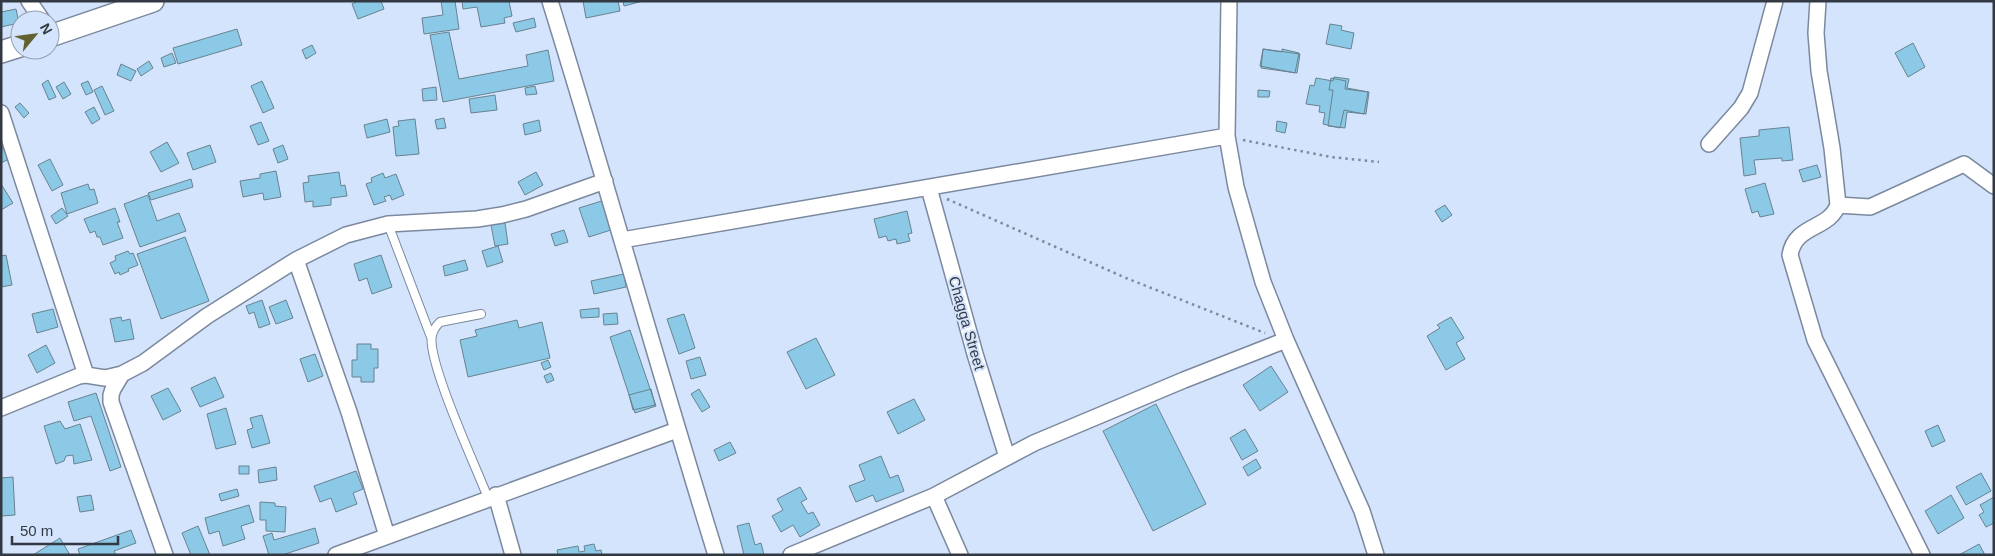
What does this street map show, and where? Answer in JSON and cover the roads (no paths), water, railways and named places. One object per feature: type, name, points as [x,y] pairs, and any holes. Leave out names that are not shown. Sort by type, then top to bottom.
[{"type":"main road","points":[[60,27],[153,1]]},
{"type":"street","points":[[550,1],[716,555]]},
{"type":"street","points":[[1229,1],[1227,136],[1236,187],[1263,282],[1286,340],[1362,512],[1376,555]]},
{"type":"street","points":[[1708,144],[1741,108],[1750,93],[1774,1]]},
{"type":"street","points":[[1818,1],[1816,33],[1819,71],[1832,148],[1838,205],[1835,214],[1798,236],[1792,244],[1790,255],[1815,340],[1922,555]]},
{"type":"street","points":[[1,113],[86,375]]},
{"type":"street","points":[[622,240],[929,188],[1077,160],[1227,136]]},
{"type":"street","points":[[1838,205],[1870,207],[1964,164],[1994,186]]},
{"type":"street","points":[[1,408],[86,375],[105,378],[122,374],[144,363],[208,316],[296,260],[346,235],[388,224],[477,220],[502,215],[526,209],[605,181]]},
{"type":"street","name":"Chagga Street","points":[[929,188],[975,354],[1007,457]]},
{"type":"street","points":[[296,260],[349,412],[387,536]]},
{"type":"street","points":[[792,555],[934,496],[1043,440],[1184,380],[1286,340]]},
{"type":"street","points":[[122,374],[113,389],[111,402],[165,555]]},
{"type":"street","points":[[336,555],[677,430]]},
{"type":"street","points":[[934,496],[960,555]]},
{"type":"street","points":[[492,497],[513,555]]},
{"type":"lane","points":[[388,224],[431,336],[436,367],[445,392],[492,497]]},
{"type":"lane","points":[[431,336],[440,322],[481,314]]}]
